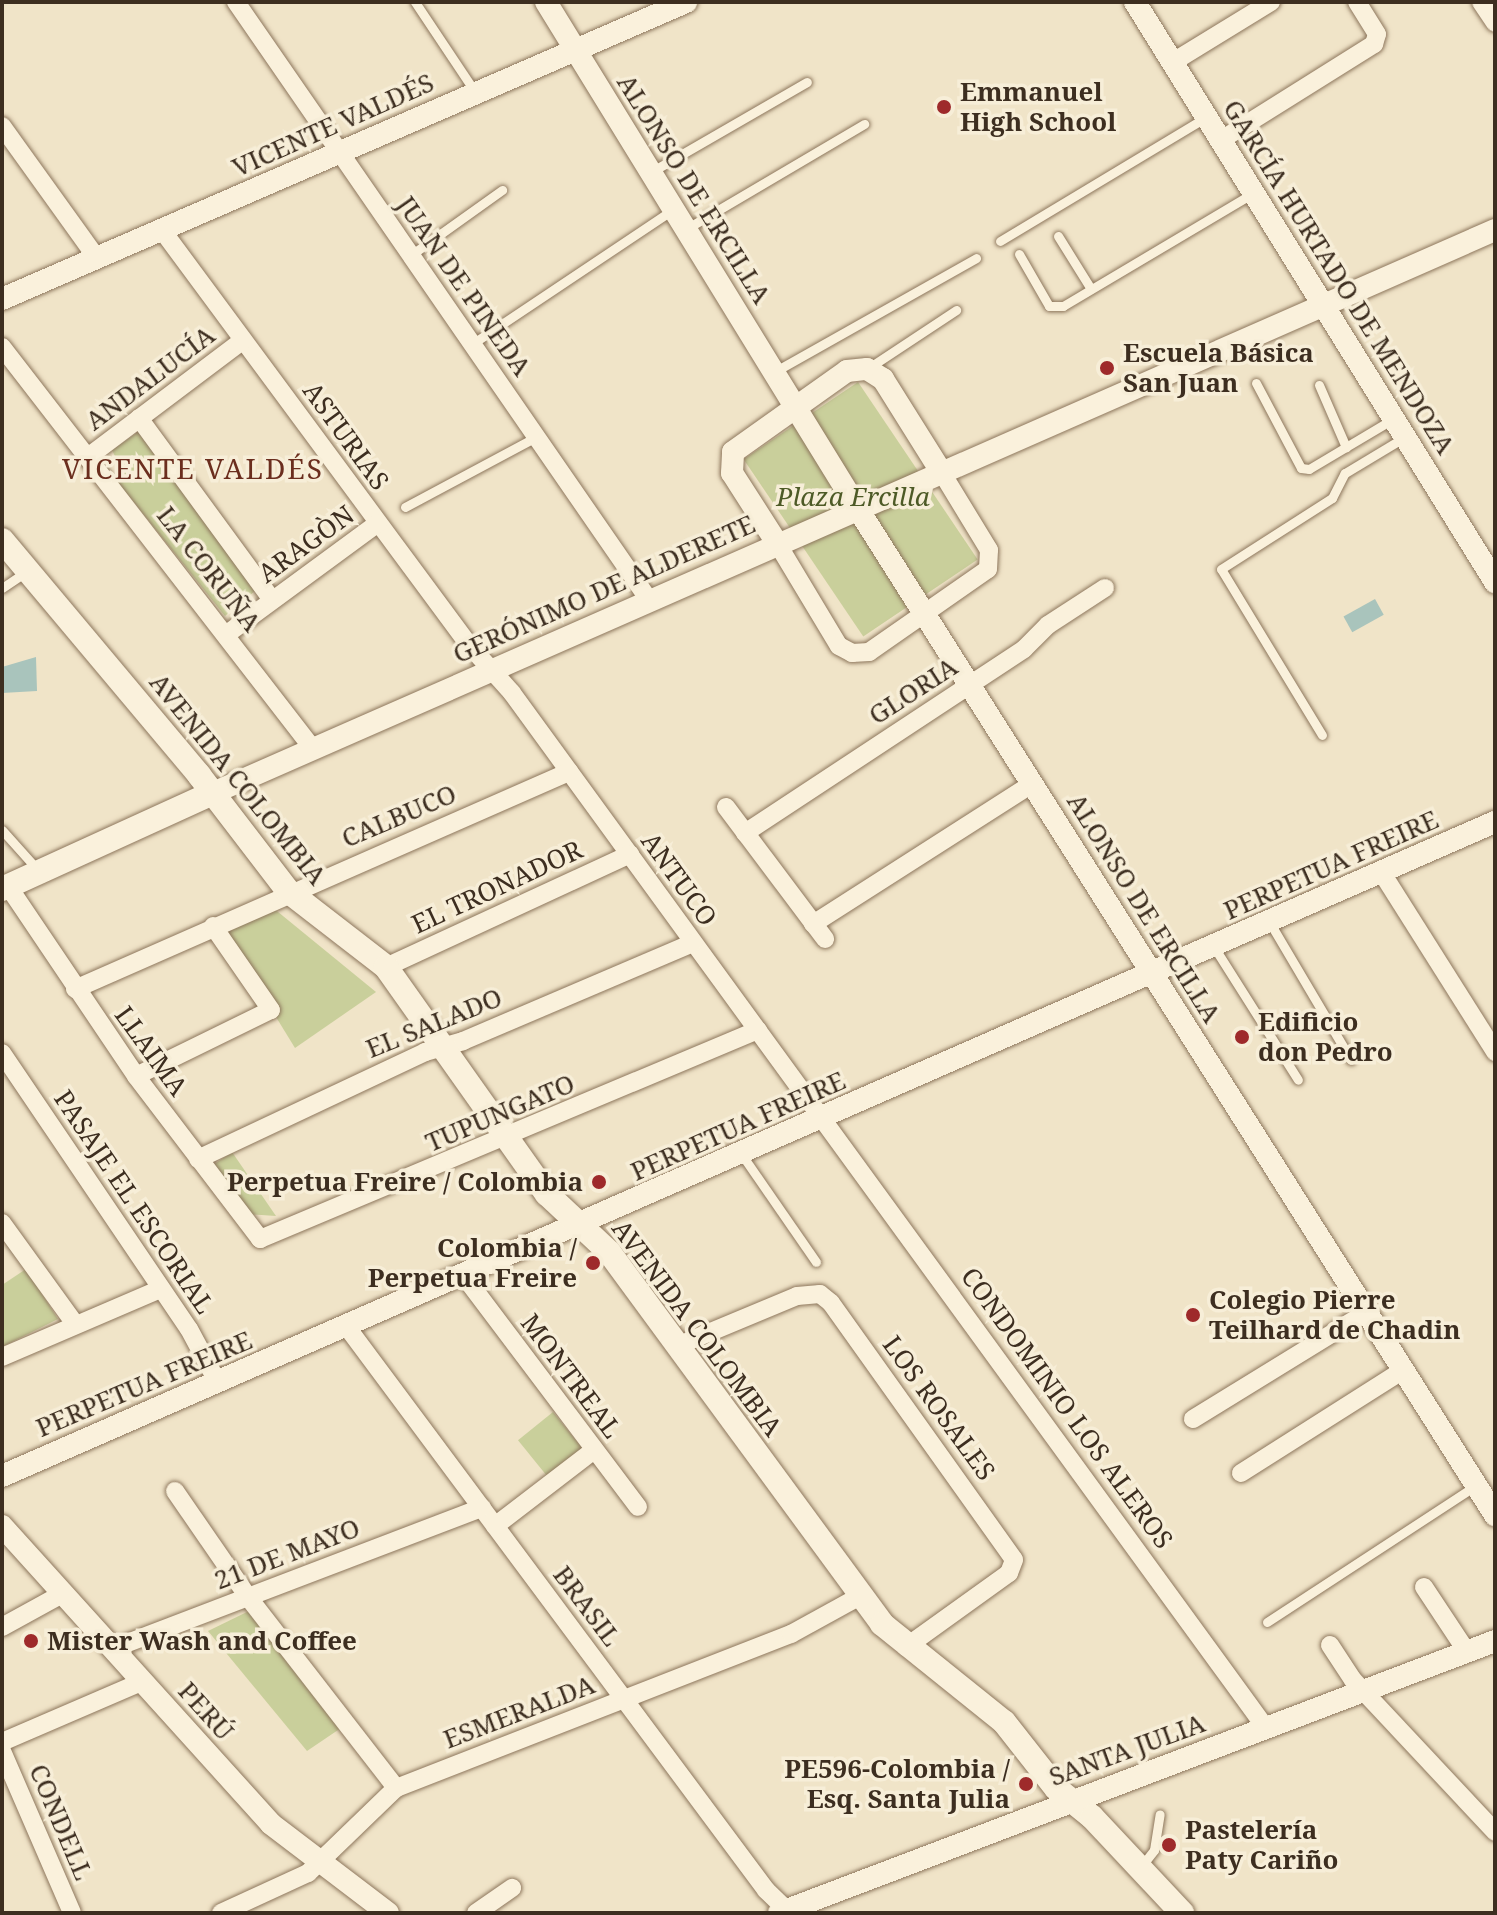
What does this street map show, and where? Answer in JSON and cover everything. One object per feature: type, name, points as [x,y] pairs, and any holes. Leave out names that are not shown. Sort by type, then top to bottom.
[{"type":"main road","name":"AVENIDA COLOMBIA","points":[[2,540],[213,793],[288,891],[386,967],[554,1203],[602,1243],[860,1596],[906,1647],[987,1705],[1071,1801],[1182,1913]]},
{"type":"main road","name":"GERÓNIMO DE ALDERETE","points":[[5,888],[213,793]]},
{"type":"street","name":"JUAN DE PINEDA","points":[[236,2],[649,600]]},
{"type":"street","name":"ALONSO DE ERCILLA","points":[[546,2],[858,509],[1495,1515]]},
{"type":"street","name":"VICENTE VALDÉS","points":[[2,299],[686,2]]},
{"type":"street","name":"GARCÍA HURTADO DE MENDOZA","points":[[1135,2],[1495,582]]},
{"type":"street","points":[[1173,62],[1271,2]]},
{"type":"street","points":[[1221,140],[1374,44],[1377,34],[1357,2]]},
{"type":"street","points":[[1481,2],[1495,23]]},
{"type":"street","points":[[2,126],[97,258]]},
{"type":"street","name":"ASTURIAS","points":[[162,230],[490,670]]},
{"type":"street","name":"GERÓNIMO DE ALDERETE","points":[[213,793],[1495,230]]},
{"type":"street","name":"ANDALUCÍA","points":[[88,457],[243,340]]},
{"type":"street","name":"LA CORUÑA","points":[[2,347],[313,749]]},
{"type":"street","points":[[867,369],[883,379],[942,473],[989,550],[990,563],[980,578],[869,652],[845,650],[732,473],[730,459],[737,446],[847,371],[867,369]]},
{"type":"street","points":[[139,418],[272,600]]},
{"type":"street","name":"ARAGÒN","points":[[227,634],[378,523]]},
{"type":"street","name":"GLORIA","points":[[745,833],[970,685],[1105,588]]},
{"type":"street","name":"ANTUCO","points":[[490,670],[630,854],[824,1119]]},
{"type":"street","name":"CALBUCO","points":[[75,989],[288,891],[569,772]]},
{"type":"street","points":[[813,924],[1032,784]]},
{"type":"street","points":[[726,807],[825,939]]},
{"type":"street","name":"PERPETUA FREIRE","points":[[2,1476],[581,1226],[1495,822]]},
{"type":"street","name":"EL TRONADOR","points":[[386,967],[630,854]]},
{"type":"street","points":[[1382,873],[1495,1052]]},
{"type":"street","name":"LLAIMA","points":[[5,888],[136,1076],[260,1239]]},
{"type":"street","points":[[136,1076],[271,1010],[213,926]]},
{"type":"street","name":"EL SALADO","points":[[198,1159],[443,1047],[693,943]]},
{"type":"street","name":"TUPUNGATO","points":[[260,1239],[508,1139],[758,1030]]},
{"type":"street","name":"PASAJE EL ESCORIAL","points":[[2,1053],[161,1289],[218,1383]]},
{"type":"street","name":"CONDOMINIO LOS ALEROS","points":[[824,1119],[1266,1728]]},
{"type":"street","points":[[2,1223],[75,1324]]},
{"type":"street","name":"MONTREAL","points":[[464,1276],[638,1507]]},
{"type":"street","points":[[2,1357],[161,1289]]},
{"type":"street","name":"LOS ROSALES","points":[[677,1346],[815,1293],[831,1303],[1014,1560],[1009,1573],[906,1647]]},
{"type":"street","points":[[1193,1419],[1367,1312]]},
{"type":"street","name":"BRASIL","points":[[347,1327],[785,1912]]},
{"type":"street","points":[[1241,1473],[1403,1370]]},
{"type":"street","points":[[495,1526],[594,1450]]},
{"type":"street","points":[[175,1491],[248,1597],[396,1788]]},
{"type":"street","name":"21 DE MAYO","points":[[112,1649],[482,1508]]},
{"type":"street","name":"PERÚ","points":[[2,1526],[271,1824],[319,1864],[388,1913]]},
{"type":"street","points":[[1424,1587],[1467,1652]]},
{"type":"street","points":[[2,1627],[62,1594]]},
{"type":"street","name":"ESMERALDA","points":[[221,1913],[298,1880],[319,1864],[396,1788],[791,1634],[860,1596]]},
{"type":"street","name":"SANTA JULIA","points":[[785,1912],[1495,1641]]},
{"type":"street","points":[[1330,1645],[1364,1691],[1495,1832]]},
{"type":"street","points":[[2,1742],[141,1682]]},
{"type":"street","name":"CONDELL","points":[[2,1751],[72,1913]]},
{"type":"street","points":[[476,1913],[512,1888]]},
{"type":"lane","points":[[415,2],[476,93]]},
{"type":"lane","points":[[651,172],[807,82]]},
{"type":"lane","points":[[1000,241],[1206,117]]},
{"type":"lane","points":[[686,229],[864,124]]},
{"type":"lane","points":[[411,255],[502,190]]},
{"type":"lane","points":[[1019,254],[1049,306],[1063,306],[1253,193]]},
{"type":"lane","points":[[472,344],[673,208]]},
{"type":"lane","points":[[1058,236],[1091,289]]},
{"type":"lane","points":[[774,372],[976,258]]},
{"type":"lane","points":[[867,369],[956,310]]},
{"type":"lane","points":[[1256,383],[1295,465],[1309,469],[1346,447],[1399,428]]},
{"type":"lane","points":[[1319,385],[1346,447]]},
{"type":"lane","points":[[1322,735],[1221,569],[1332,498],[1345,473],[1399,428]]},
{"type":"lane","points":[[405,507],[536,437]]},
{"type":"lane","points":[[2,588],[29,570]]},
{"type":"lane","points":[[2,830],[39,872]]},
{"type":"lane","points":[[1270,923],[1351,1060]]},
{"type":"lane","points":[[1214,947],[1298,1080]]},
{"type":"lane","points":[[742,1155],[816,1262]]},
{"type":"lane","points":[[1267,1622],[1476,1485]]},
{"type":"lane","points":[[1140,1868],[1154,1850],[1160,1814]]},
{"type":"green space","name":"Plaza Ercilla","points":[[858,382],[978,559],[863,637],[744,459]]},
{"type":"green space","points":[[138,432],[255,591],[225,616],[116,480],[123,473],[112,450]]},
{"type":"green space","points":[[272,907],[376,992],[295,1048],[222,929]]},
{"type":"green space","points":[[232,1152],[276,1216],[245,1214],[210,1167]]},
{"type":"green space","points":[[26,1269],[58,1319],[2,1347],[2,1285]]},
{"type":"green space","points":[[553,1412],[582,1448],[547,1476],[518,1440]]},
{"type":"green space","points":[[251,1610],[341,1728],[307,1751],[208,1631]]},
{"type":"water","points":[[1375,599],[1384,615],[1352,632],[1344,616]]},
{"type":"water","points":[[36,657],[37,691],[2,693],[2,667]]},
{"type":"place","name":"Emmanuel High School","points":[[944,107]]},
{"type":"place","name":"Escuela Básica San Juan","points":[[1107,368]]},
{"type":"place","name":"Edificio don Pedro","points":[[1242,1037]]},
{"type":"place","name":"Perpetua Freire / Colombia","points":[[599,1182]]},
{"type":"place","name":"Colombia / Perpetua Freire","points":[[593,1263]]},
{"type":"place","name":"Colegio Pierre Teilhard de Chadin","points":[[1193,1315]]},
{"type":"place","name":"Mister Wash and Coffee","points":[[31,1641]]},
{"type":"place","name":"PE596-Colombia / Esq. Santa Julia","points":[[1026,1784]]},
{"type":"place","name":"Pastelería Paty Cariño","points":[[1169,1845]]},
{"type":"district","name":"VICENTE VALDÉS","points":[[193,468]]}]
